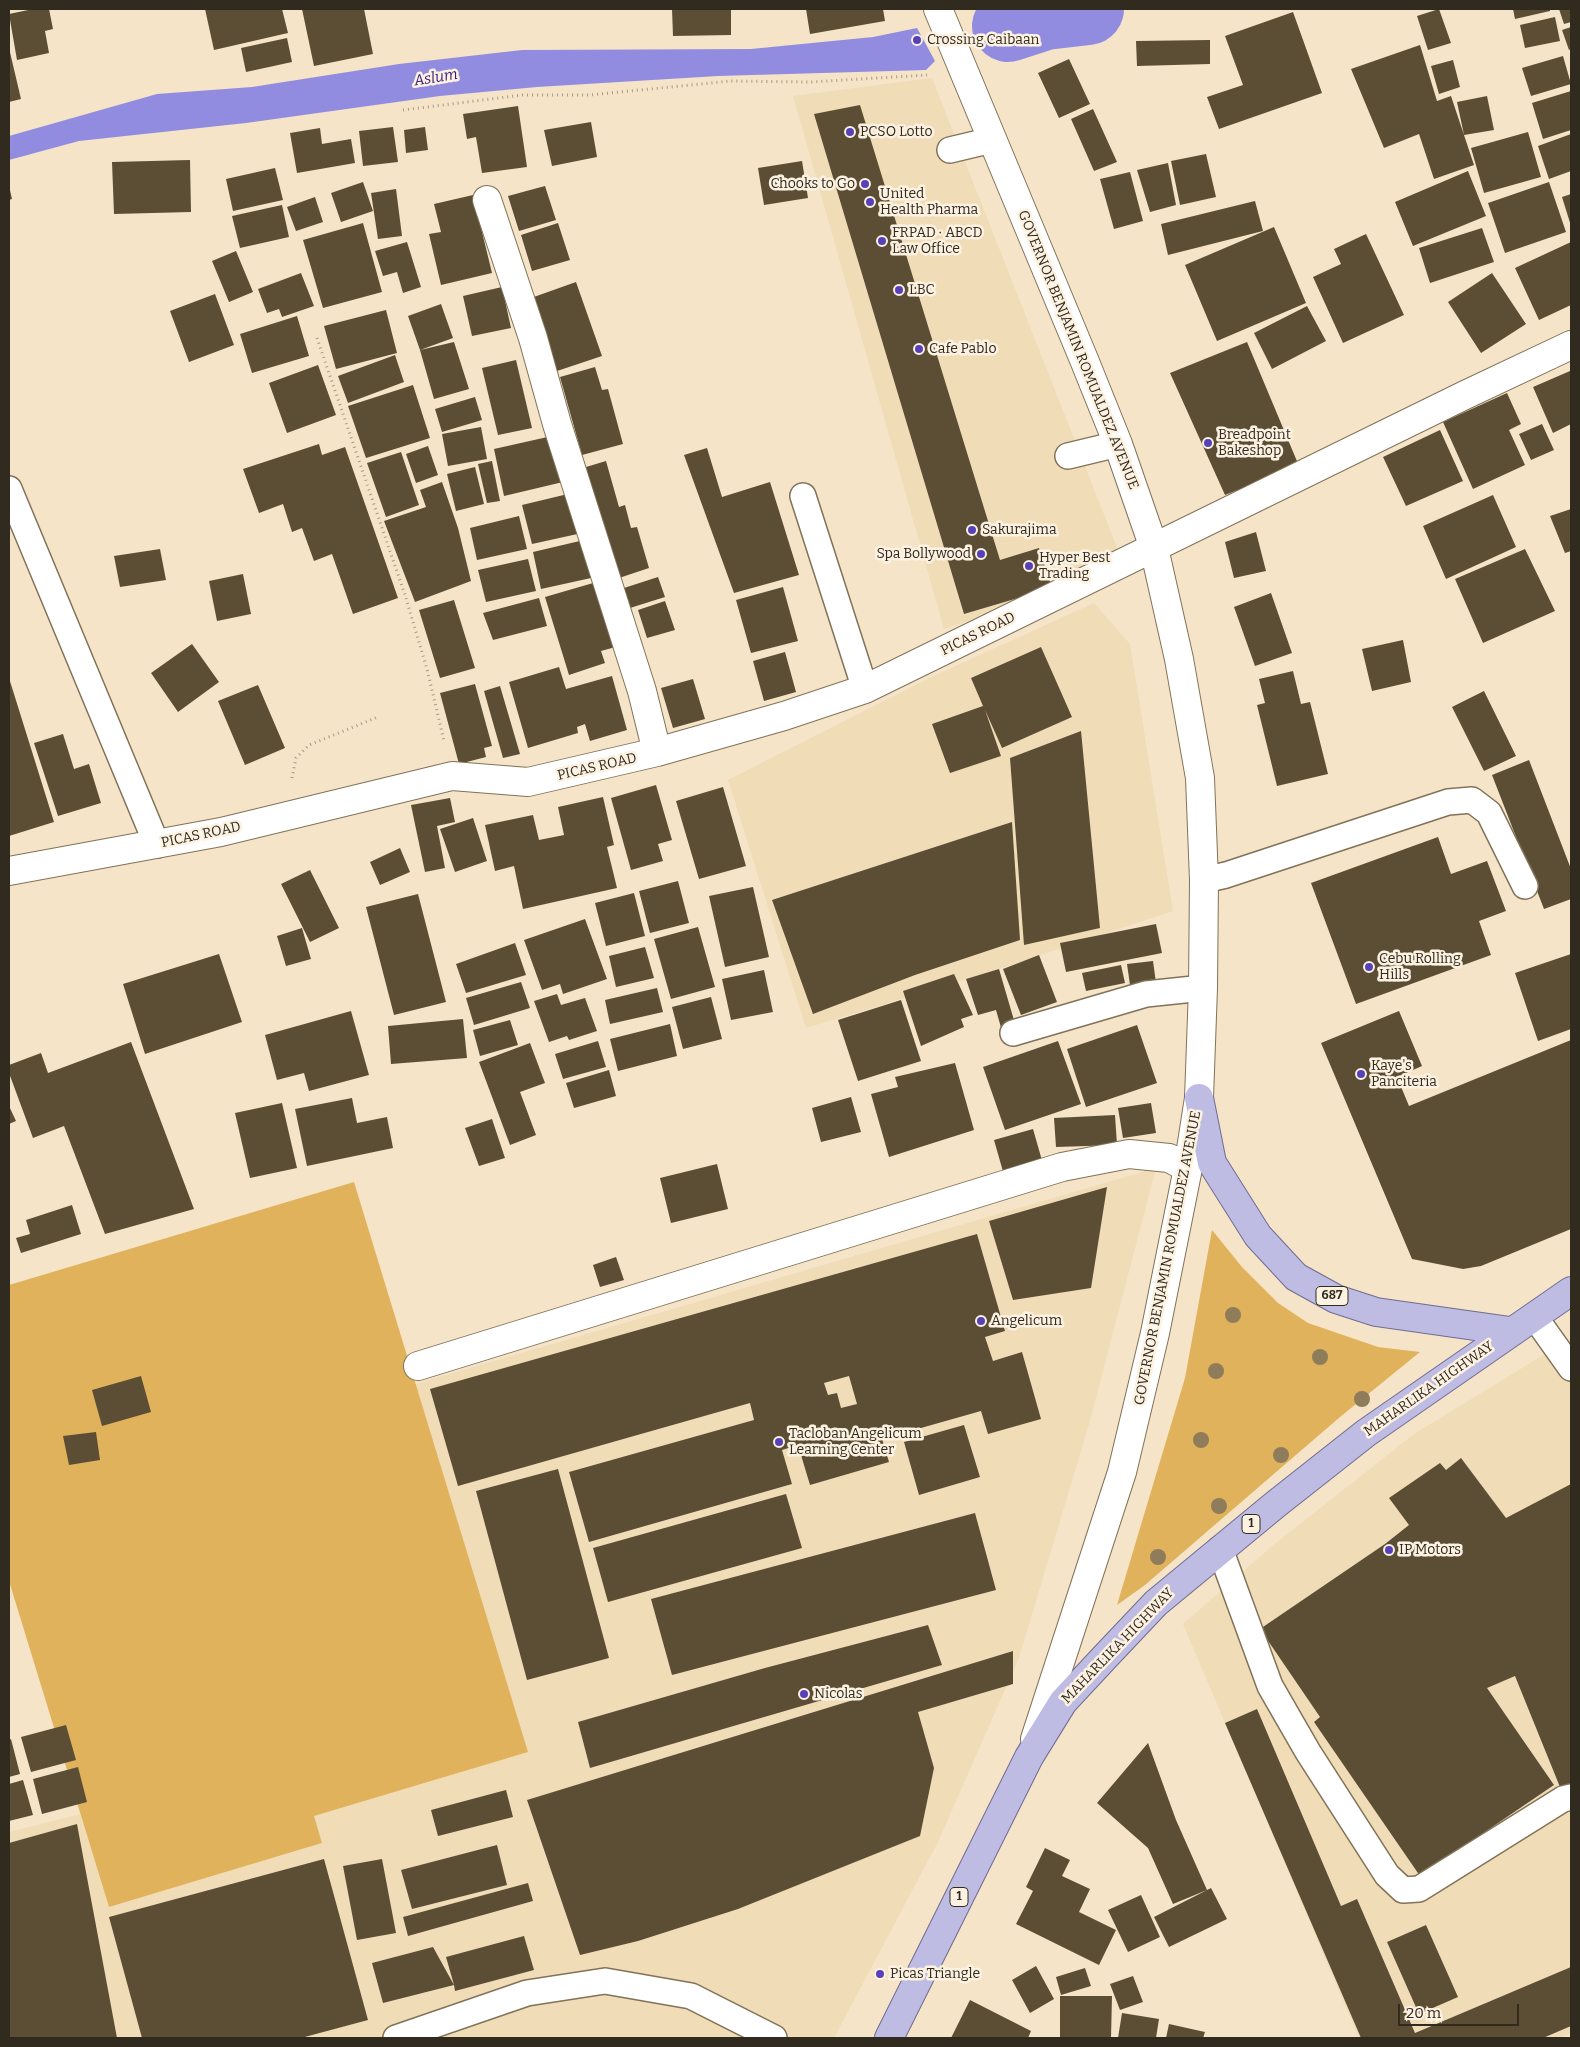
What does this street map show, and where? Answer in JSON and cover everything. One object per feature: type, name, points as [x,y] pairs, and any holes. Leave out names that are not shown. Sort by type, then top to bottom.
[{"type":"main road","name":"687","points":[[1199,1098],[1212,1163],[1258,1236],[1296,1277],[1336,1299],[1376,1312],[1510,1332]]},
{"type":"main road","name":"MAHARLIKA HIGHWAY","points":[[889,2038],[1029,1757],[1063,1702],[1156,1603],[1220,1549],[1366,1433],[1571,1291]]},
{"type":"street","name":"GOVERNOR BENJAMIN ROMUALDEZ AVENUE","points":[[938,9],[1118,444],[1154,548],[1171,620],[1200,778],[1204,880],[1203,988],[1199,1098],[1188,1168],[1153,1343],[1122,1472],[1029,1757]]},
{"type":"street","points":[[487,200],[533,338],[557,424],[642,691],[657,752]]},
{"type":"street","name":"PICAS ROAD","points":[[9,872],[157,845],[292,815],[452,776],[528,782],[657,752],[784,716],[865,688],[1571,345]]},
{"type":"street","points":[[418,1366],[1062,1167],[1129,1154],[1169,1158],[1188,1168]]},
{"type":"lane","points":[[950,150],[992,140]]},
{"type":"lane","points":[[1068,456],[1118,444]]},
{"type":"lane","points":[[9,489],[157,845]]},
{"type":"lane","points":[[803,496],[865,688]]},
{"type":"lane","points":[[1204,880],[1226,875],[1448,802],[1472,800],[1489,813],[1525,886]]},
{"type":"lane","points":[[1013,1033],[1146,994],[1203,988]]},
{"type":"lane","points":[[1534,1316],[1571,1368]]},
{"type":"lane","points":[[1220,1549],[1270,1686],[1308,1752],[1387,1875],[1403,1890],[1419,1890],[1563,1799],[1571,1797]]},
{"type":"lane","points":[[396,2038],[527,1993],[605,1981],[691,1996],[774,2038]]},
{"type":"path","points":[[403,110],[523,95],[590,95],[731,81],[811,82],[965,74]]},
{"type":"path","points":[[317,338],[407,604],[427,669],[452,776]]},
{"type":"path","points":[[292,815],[292,773],[296,758],[309,745],[378,717]]},
{"type":"shaded area","points":[[932,78],[1118,550],[1060,591],[944,629],[793,96]]},
{"type":"shaded area","points":[[1094,603],[1130,644],[1173,911],[999,969],[806,1028],[728,780],[929,678]]},
{"type":"shaded area","points":[[1156,1168],[1090,1421],[1019,1658],[938,1842],[834,2038],[9,2038],[9,1832],[80,1814],[109,1907],[322,1843],[313,1816],[527,1752],[415,1384]]},
{"type":"shaded area","points":[[354,1182],[528,1752],[314,1816],[322,1843],[109,1907],[9,1581],[9,1285]]},
{"type":"shaded area","points":[[1212,1230],[1242,1267],[1278,1303],[1308,1323],[1378,1347],[1420,1352],[1340,1417],[1145,1585],[1117,1605],[1185,1378]]},
{"type":"shaded area","points":[[1571,1338],[1571,2033],[1558,2038],[1359,2038],[1183,1624],[1272,1546],[1414,1434]]},
{"type":"water","points":[[917,28],[935,61],[926,70],[718,76],[537,87],[440,96],[246,123],[79,141],[9,160],[9,136],[157,94],[252,87],[399,64],[522,50],[751,49],[873,37]]},
{"type":"building","points":[[33,9],[49,9],[53,29],[45,31],[49,53],[17,60],[9,14]]},
{"type":"building","points":[[205,9],[282,9],[288,33],[214,50]]},
{"type":"building","points":[[302,9],[364,9],[373,54],[314,66]]},
{"type":"building","points":[[672,9],[731,9],[731,35],[673,36]]},
{"type":"building","points":[[806,9],[883,9],[885,21],[810,34]]},
{"type":"building","points":[[1439,9],[1451,43],[1428,50],[1417,16]]},
{"type":"building","points":[[1513,9],[1550,9],[1550,11],[1515,19]]},
{"type":"building","points":[[1559,9],[1571,9],[1571,22],[1564,24]]},
{"type":"building","points":[[1293,12],[1322,93],[1219,129],[1207,97],[1243,85],[1225,36]]},
{"type":"building","points":[[1555,17],[1560,41],[1525,48],[1520,25]]},
{"type":"building","points":[[1571,27],[1571,49],[1569,50],[1562,30]]},
{"type":"building","points":[[287,38],[292,62],[246,72],[241,48]]},
{"type":"building","points":[[1210,40],[1210,64],[1137,66],[1136,41]]},
{"type":"building","points":[[1420,45],[1437,101],[1451,96],[1474,165],[1434,179],[1419,134],[1384,148],[1351,69]]},
{"type":"building","points":[[9,48],[21,99],[9,102]]},
{"type":"building","points":[[1563,56],[1571,84],[1531,96],[1522,68]]},
{"type":"building","points":[[1069,59],[1090,104],[1059,118],[1038,73]]},
{"type":"building","points":[[1453,60],[1460,87],[1439,94],[1431,66]]},
{"type":"building","points":[[1571,91],[1571,130],[1543,139],[1532,103]]},
{"type":"building","points":[[1487,96],[1494,130],[1464,135],[1457,102]]},
{"type":"building","points":[[860,105],[1000,560],[1039,548],[1052,588],[964,614],[814,114]]},
{"type":"building","points":[[518,106],[527,167],[482,173],[476,137],[467,139],[463,114]]},
{"type":"building","points":[[1093,109],[1117,162],[1094,171],[1071,119]]},
{"type":"building","points":[[591,122],[597,157],[552,166],[544,130]]},
{"type":"building","points":[[393,127],[398,162],[363,166],[359,131]]},
{"type":"building","points":[[425,127],[428,150],[406,153],[404,130]]},
{"type":"building","points":[[320,128],[322,144],[351,139],[355,163],[297,173],[290,133]]},
{"type":"building","points":[[1528,132],[1541,177],[1484,193],[1471,148]]},
{"type":"building","points":[[1571,134],[1571,171],[1549,179],[1538,146]]},
{"type":"building","points":[[1206,154],[1216,197],[1180,205],[1171,161]]},
{"type":"building","points":[[190,160],[191,212],[114,214],[112,162]]},
{"type":"building","points":[[802,161],[808,198],[764,205],[758,168]]},
{"type":"building","points":[[1168,163],[1176,205],[1150,212],[1137,170]]},
{"type":"building","points":[[275,168],[283,200],[233,211],[226,179]]},
{"type":"building","points":[[1468,171],[1486,216],[1413,246],[1395,202]]},
{"type":"building","points":[[1130,172],[1143,221],[1114,229],[1100,179]]},
{"type":"building","points":[[363,182],[373,211],[341,222],[331,193]]},
{"type":"building","points":[[1549,182],[1566,232],[1505,253],[1488,203]]},
{"type":"building","points":[[9,186],[12,199],[9,200]]},
{"type":"building","points":[[545,186],[556,220],[519,231],[508,196]]},
{"type":"building","points":[[396,189],[402,236],[378,239],[371,193]]},
{"type":"building","points":[[1571,194],[1571,226],[1562,197]]},
{"type":"building","points":[[473,195],[492,273],[441,285],[429,234],[441,232],[434,204]]},
{"type":"building","points":[[315,197],[323,222],[296,231],[287,207]]},
{"type":"building","points":[[1255,201],[1263,231],[1168,255],[1161,224]]},
{"type":"building","points":[[282,205],[289,237],[240,248],[232,216]]},
{"type":"building","points":[[363,223],[382,292],[323,308],[303,240]]},
{"type":"building","points":[[558,223],[570,260],[532,271],[521,235]]},
{"type":"building","points":[[1274,227],[1306,303],[1217,341],[1185,265]]},
{"type":"building","points":[[1482,228],[1494,262],[1430,283],[1419,248]]},
{"type":"building","points":[[1366,234],[1404,315],[1343,343],[1313,277],[1341,264],[1334,249]]},
{"type":"building","points":[[407,242],[421,287],[403,293],[397,272],[383,276],[375,251]]},
{"type":"building","points":[[1571,242],[1571,305],[1539,320],[1515,268]]},
{"type":"building","points":[[236,251],[253,292],[229,302],[212,261]]},
{"type":"building","points":[[301,273],[314,306],[282,317],[279,309],[267,313],[258,289]]},
{"type":"building","points":[[1492,273],[1526,324],[1481,353],[1448,302]]},
{"type":"building","points":[[576,282],[602,356],[557,371],[531,298]]},
{"type":"building","points":[[502,287],[511,328],[472,336],[463,296]]},
{"type":"building","points":[[215,294],[234,345],[189,362],[170,311]]},
{"type":"building","points":[[441,304],[453,338],[420,350],[408,316]]},
{"type":"building","points":[[1307,306],[1326,341],[1272,369],[1254,333]]},
{"type":"building","points":[[386,310],[397,353],[336,369],[324,326]]},
{"type":"building","points":[[297,316],[309,356],[252,373],[240,334]]},
{"type":"building","points":[[454,342],[469,389],[434,399],[420,350]]},
{"type":"building","points":[[1247,342],[1299,466],[1225,495],[1170,373]]},
{"type":"building","points":[[395,355],[404,382],[348,403],[338,376]]},
{"type":"building","points":[[516,360],[532,428],[498,435],[482,368]]},
{"type":"building","points":[[318,365],[336,415],[287,433],[269,383]]},
{"type":"building","points":[[595,367],[602,390],[608,389],[623,444],[582,455],[560,377]]},
{"type":"building","points":[[1570,371],[1571,424],[1553,433],[1533,387]]},
{"type":"building","points":[[413,385],[430,438],[366,458],[348,406]]},
{"type":"building","points":[[1507,393],[1521,424],[1509,430],[1525,465],[1473,489],[1443,422]]},
{"type":"building","points":[[475,397],[482,420],[442,432],[435,409]]},
{"type":"building","points":[[1542,424],[1554,450],[1531,460],[1519,434]]},
{"type":"building","points":[[481,427],[487,459],[448,466],[442,434]]},
{"type":"building","points":[[1440,430],[1463,481],[1406,506],[1383,457]]},
{"type":"building","points":[[552,436],[563,482],[504,496],[494,449]]},
{"type":"building","points":[[319,444],[322,455],[345,447],[398,598],[353,614],[332,554],[314,561],[302,528],[292,532],[283,504],[259,513],[243,469]]},
{"type":"building","points":[[428,446],[438,475],[416,483],[406,454]]},
{"type":"building","points":[[707,448],[722,497],[770,482],[799,575],[734,593],[684,455]]},
{"type":"building","points":[[401,452],[419,505],[386,517],[367,463]]},
{"type":"building","points":[[492,461],[500,501],[487,503],[478,464]]},
{"type":"building","points":[[606,461],[619,507],[625,505],[631,528],[637,527],[649,568],[619,578],[586,467]]},
{"type":"building","points":[[475,467],[484,504],[456,511],[447,474]]},
{"type":"building","points":[[442,482],[458,528],[471,581],[415,602],[384,521],[426,507],[420,490]]},
{"type":"building","points":[[572,493],[582,533],[532,544],[522,505]]},
{"type":"building","points":[[1493,495],[1516,547],[1446,579],[1423,526]]},
{"type":"building","points":[[1571,509],[1571,551],[1565,553],[1550,516]]},
{"type":"building","points":[[519,516],[527,549],[477,560],[470,528]]},
{"type":"building","points":[[1256,532],[1266,571],[1234,578],[1225,542]]},
{"type":"building","points":[[584,540],[591,578],[541,589],[533,552]]},
{"type":"building","points":[[160,549],[166,580],[120,587],[114,556]]},
{"type":"building","points":[[1525,549],[1555,611],[1483,643],[1455,579]]},
{"type":"building","points":[[528,559],[536,591],[486,602],[478,570]]},
{"type":"building","points":[[243,574],[251,614],[217,621],[209,581]]},
{"type":"building","points":[[658,577],[665,597],[630,608],[624,588]]},
{"type":"building","points":[[600,581],[619,646],[601,651],[605,663],[569,675],[545,597]]},
{"type":"building","points":[[783,587],[798,641],[751,653],[736,600]]},
{"type":"building","points":[[1271,593],[1292,653],[1255,666],[1234,607]]},
{"type":"building","points":[[539,598],[547,626],[493,640],[483,613]]},
{"type":"building","points":[[454,600],[475,668],[440,678],[419,610]]},
{"type":"building","points":[[665,601],[675,630],[647,638],[638,610]]},
{"type":"building","points":[[1403,640],[1411,682],[1372,691],[1362,649]]},
{"type":"building","points":[[192,644],[219,682],[178,712],[151,673]]},
{"type":"building","points":[[1041,647],[1072,717],[1002,748],[985,710],[1001,756],[950,773],[932,724],[983,706],[971,678]]},
{"type":"building","points":[[785,652],[796,692],[764,701],[753,661]]},
{"type":"building","points":[[559,667],[566,689],[612,676],[627,730],[590,741],[585,724],[577,727],[578,733],[528,748],[509,682]]},
{"type":"building","points":[[1293,671],[1301,704],[1310,702],[1328,774],[1277,786],[1257,705],[1265,703],[1259,679]]},
{"type":"building","points":[[9,678],[54,822],[9,836]]},
{"type":"building","points":[[693,679],[705,719],[673,728],[661,688]]},
{"type":"building","points":[[475,684],[492,746],[484,748],[486,757],[459,764],[440,693]]},
{"type":"building","points":[[258,685],[285,748],[245,765],[218,701]]},
{"type":"building","points":[[500,686],[520,754],[503,758],[484,691]]},
{"type":"building","points":[[1484,691],[1516,756],[1484,771],[1452,707]]},
{"type":"building","points":[[1081,731],[1100,928],[1024,945],[1010,758]]},
{"type":"building","points":[[63,734],[74,769],[89,764],[101,803],[58,816],[34,743]]},
{"type":"building","points":[[1529,760],[1571,869],[1571,899],[1544,909],[1492,775]]},
{"type":"building","points":[[656,785],[672,840],[658,844],[663,861],[631,870],[611,798]]},
{"type":"building","points":[[723,787],[746,866],[699,879],[676,801]]},
{"type":"building","points":[[603,797],[614,845],[607,847],[617,888],[523,909],[514,866],[495,871],[485,825],[533,815],[539,840],[564,835],[558,807]]},
{"type":"building","points":[[450,798],[455,822],[437,826],[445,868],[425,872],[411,805]]},
{"type":"building","points":[[473,818],[487,861],[455,872],[440,829]]},
{"type":"building","points":[[1012,822],[1020,940],[915,975],[813,1014],[772,900]]},
{"type":"building","points":[[1438,837],[1451,874],[1487,861],[1506,911],[1479,921],[1491,955],[1356,1004],[1311,883]]},
{"type":"building","points":[[400,848],[410,872],[380,885],[370,862]]},
{"type":"building","points":[[310,870],[339,928],[310,942],[281,884]]},
{"type":"building","points":[[678,881],[689,923],[650,933],[639,891]]},
{"type":"building","points":[[753,887],[769,957],[725,967],[709,896]]},
{"type":"building","points":[[634,893],[645,936],[606,946],[595,903]]},
{"type":"building","points":[[418,894],[446,1002],[394,1015],[366,907]]},
{"type":"building","points":[[585,919],[607,979],[563,994],[560,984],[542,990],[524,940]]},
{"type":"building","points":[[1156,924],[1162,953],[1066,972],[1060,943]]},
{"type":"building","points":[[698,927],[715,987],[671,999],[654,939]]},
{"type":"building","points":[[302,928],[311,959],[286,966],[277,936]]},
{"type":"building","points":[[515,943],[526,975],[466,993],[456,964]]},
{"type":"building","points":[[645,947],[654,978],[616,987],[609,956]]},
{"type":"building","points":[[219,954],[242,1022],[145,1054],[123,984]]},
{"type":"building","points":[[1571,954],[1571,1029],[1538,1041],[1515,973]]},
{"type":"building","points":[[1039,955],[1057,1002],[1021,1015],[1003,969]]},
{"type":"building","points":[[1153,961],[1156,983],[1130,985],[1127,964]]},
{"type":"building","points":[[1121,965],[1125,983],[1086,991],[1082,973]]},
{"type":"building","points":[[999,969],[1018,1034],[1004,1038],[996,1010],[978,1015],[966,979]]},
{"type":"building","points":[[764,970],[773,1012],[731,1020],[722,979]]},
{"type":"building","points":[[954,974],[973,1015],[961,1019],[964,1027],[921,1046],[903,991]]},
{"type":"building","points":[[521,982],[530,1008],[474,1025],[466,998]]},
{"type":"building","points":[[657,988],[663,1012],[610,1024],[605,1000]]},
{"type":"building","points":[[557,994],[561,1005],[585,998],[597,1031],[569,1040],[567,1036],[549,1042],[534,1001]]},
{"type":"building","points":[[711,997],[722,1039],[683,1049],[672,1007]]},
{"type":"building","points":[[901,1000],[921,1061],[858,1081],[838,1020]]},
{"type":"building","points":[[351,1011],[369,1075],[309,1091],[304,1073],[277,1080],[265,1035]]},
{"type":"building","points":[[1399,1011],[1422,1066],[1397,1077],[1409,1106],[1571,1040],[1571,1229],[1481,1266],[1463,1269],[1412,1259],[1321,1043]]},
{"type":"building","points":[[463,1019],[467,1058],[391,1064],[388,1026]]},
{"type":"building","points":[[510,1020],[518,1045],[480,1056],[473,1030]]},
{"type":"building","points":[[670,1024],[677,1056],[618,1071],[610,1039]]},
{"type":"building","points":[[1137,1025],[1157,1083],[1086,1107],[1067,1049]]},
{"type":"building","points":[[598,1041],[606,1067],[563,1079],[555,1054]]},
{"type":"building","points":[[1058,1041],[1081,1104],[1005,1130],[983,1067]]},
{"type":"building","points":[[131,1042],[194,1209],[105,1234],[64,1126],[33,1138],[9,1073],[9,1065],[41,1053],[48,1073]]},
{"type":"building","points":[[530,1043],[545,1083],[520,1092],[536,1135],[510,1145],[479,1062]]},
{"type":"building","points":[[955,1063],[974,1130],[889,1157],[871,1094],[898,1087],[895,1077]]},
{"type":"building","points":[[609,1070],[616,1096],[574,1108],[566,1083]]},
{"type":"building","points":[[851,1097],[861,1132],[821,1142],[812,1108]]},
{"type":"building","points":[[352,1098],[357,1123],[387,1117],[393,1148],[307,1166],[295,1109]]},
{"type":"building","points":[[282,1103],[297,1168],[250,1178],[235,1113]]},
{"type":"building","points":[[1151,1103],[1156,1133],[1123,1138],[1118,1108]]},
{"type":"building","points":[[9,1106],[16,1121],[9,1124]]},
{"type":"building","points":[[1115,1115],[1117,1145],[1056,1147],[1054,1118]]},
{"type":"building","points":[[492,1119],[505,1158],[479,1166],[465,1128]]},
{"type":"building","points":[[1033,1129],[1043,1164],[1004,1175],[994,1140]]},
{"type":"building","points":[[717,1164],[728,1209],[671,1223],[660,1178]]},
{"type":"building","points":[[1107,1187],[1091,1288],[1013,1300],[989,1221]]},
{"type":"building","points":[[72,1205],[81,1234],[21,1253],[16,1238],[30,1234],[26,1220]]},
{"type":"building","points":[[977,1234],[1005,1331],[985,1337],[993,1361],[1022,1352],[1041,1419],[988,1434],[981,1411],[882,1439],[889,1462],[810,1485],[798,1445],[782,1450],[792,1484],[589,1542],[569,1472],[754,1420],[750,1403],[458,1486],[430,1389]],"holes":[[[849,1376],[857,1404],[841,1408],[837,1393],[828,1395],[824,1383]]]},
{"type":"building","points":[[616,1257],[624,1280],[600,1287],[593,1265]]},
{"type":"building","points":[[141,1376],[151,1412],[102,1426],[92,1390]]},
{"type":"building","points":[[964,1425],[980,1477],[919,1495],[904,1442]]},
{"type":"building","points":[[96,1432],[100,1460],[69,1465],[63,1436]]},
{"type":"building","points":[[1461,1458],[1506,1518],[1571,1484],[1571,1788],[1562,1792],[1515,1676],[1487,1688],[1554,1785],[1420,1876],[1314,1722],[1320,1717],[1260,1629],[1385,1544],[1409,1525],[1389,1498],[1440,1463],[1446,1470]]},
{"type":"building","points":[[558,1469],[609,1658],[527,1680],[476,1491]]},
{"type":"building","points":[[786,1494],[802,1548],[608,1602],[593,1548]]},
{"type":"building","points":[[975,1513],[996,1590],[672,1675],[651,1599]]},
{"type":"building","points":[[928,1625],[942,1665],[590,1768],[578,1722],[765,1668]]},
{"type":"building","points":[[1013,1651],[1013,1684],[918,1712],[934,1768],[920,1836],[738,1909],[638,1941],[580,1955],[527,1800]]},
{"type":"building","points":[[1257,1709],[1341,1906],[1357,1899],[1415,2033],[1571,1967],[1571,2026],[1543,2038],[1361,2038],[1225,1723]]},
{"type":"building","points":[[66,1725],[76,1760],[31,1772],[21,1737]]},
{"type":"building","points":[[11,1739],[20,1774],[9,1777],[9,1740]]},
{"type":"building","points":[[1148,1743],[1176,1820],[1207,1890],[1173,1904],[1148,1848],[1097,1803]]},
{"type":"building","points":[[78,1767],[87,1802],[42,1814],[33,1779]]},
{"type":"building","points":[[23,1780],[33,1815],[9,1821],[9,1784]]},
{"type":"building","points":[[506,1790],[513,1817],[438,1836],[431,1810]]},
{"type":"building","points":[[77,1824],[117,2038],[9,2038],[9,1843]]},
{"type":"building","points":[[497,1845],[507,1885],[412,1909],[401,1870]]},
{"type":"building","points":[[1045,1848],[1070,1860],[1062,1876],[1090,1889],[1079,1912],[1116,1930],[1099,1965],[1016,1924],[1033,1891],[1026,1887]]},
{"type":"building","points":[[324,1859],[368,2020],[301,2038],[142,2038],[109,1917]]},
{"type":"building","points":[[382,1859],[396,1933],[357,1940],[343,1866]]},
{"type":"building","points":[[528,1883],[533,1901],[408,1936],[403,1917]]},
{"type":"building","points":[[1211,1888],[1227,1919],[1169,1947],[1154,1917]]},
{"type":"building","points":[[1141,1895],[1160,1937],[1128,1952],[1108,1910]]},
{"type":"building","points":[[1426,1925],[1458,1997],[1419,2014],[1387,1942]]},
{"type":"building","points":[[524,1936],[534,1970],[455,1991],[446,1957]]},
{"type":"building","points":[[433,1947],[454,1985],[383,2003],[372,1963]]},
{"type":"building","points":[[1036,1966],[1054,1999],[1030,2013],[1012,1980]]},
{"type":"building","points":[[1085,1968],[1091,1986],[1061,1995],[1056,1977]]},
{"type":"building","points":[[1133,1976],[1143,2002],[1120,2010],[1110,1984]]},
{"type":"building","points":[[1060,1996],[1112,1996],[1111,2038],[1060,2038]]},
{"type":"building","points":[[970,2000],[1031,2031],[1028,2038],[951,2038]]},
{"type":"building","points":[[1122,2013],[1159,2019],[1156,2038],[1118,2038]]},
{"type":"building","points":[[1169,2024],[1205,2032],[1203,2038],[1166,2038]]},
{"type":"waterway","name":"Aslum","points":[[1008,26],[1045,14],[1088,9]]},
{"type":"place","name":"Crossing Caibaan","points":[[917,40]]},
{"type":"place","name":"PCSO Lotto","points":[[850,132]]},
{"type":"place","name":"Chooks to Go","points":[[865,184]]},
{"type":"place","name":"United Health Pharma","points":[[870,202]]},
{"type":"place","name":"FRPAD ∙ ABCD Law Office","points":[[882,241]]},
{"type":"place","name":"LBC","points":[[899,290]]},
{"type":"place","name":"Cafe Pablo","points":[[919,349]]},
{"type":"place","name":"Breadpoint Bakeshop","points":[[1208,443]]},
{"type":"place","name":"Sakurajima","points":[[972,530]]},
{"type":"place","name":"Spa Bollywood","points":[[981,554]]},
{"type":"place","name":"Hyper Best Trading","points":[[1029,566]]},
{"type":"place","name":"Cebu Rolling Hills","points":[[1369,967]]},
{"type":"place","name":"Kaye's Panciteria","points":[[1361,1074]]},
{"type":"place","name":"Angelicum","points":[[981,1321]]},
{"type":"place","name":"Tacloban Angelicum Learning Center","points":[[779,1442]]},
{"type":"place","name":"IP Motors","points":[[1389,1550]]},
{"type":"place","name":"Nicolas","points":[[804,1694]]},
{"type":"place","name":"Picas Triangle","points":[[880,1974]]}]
